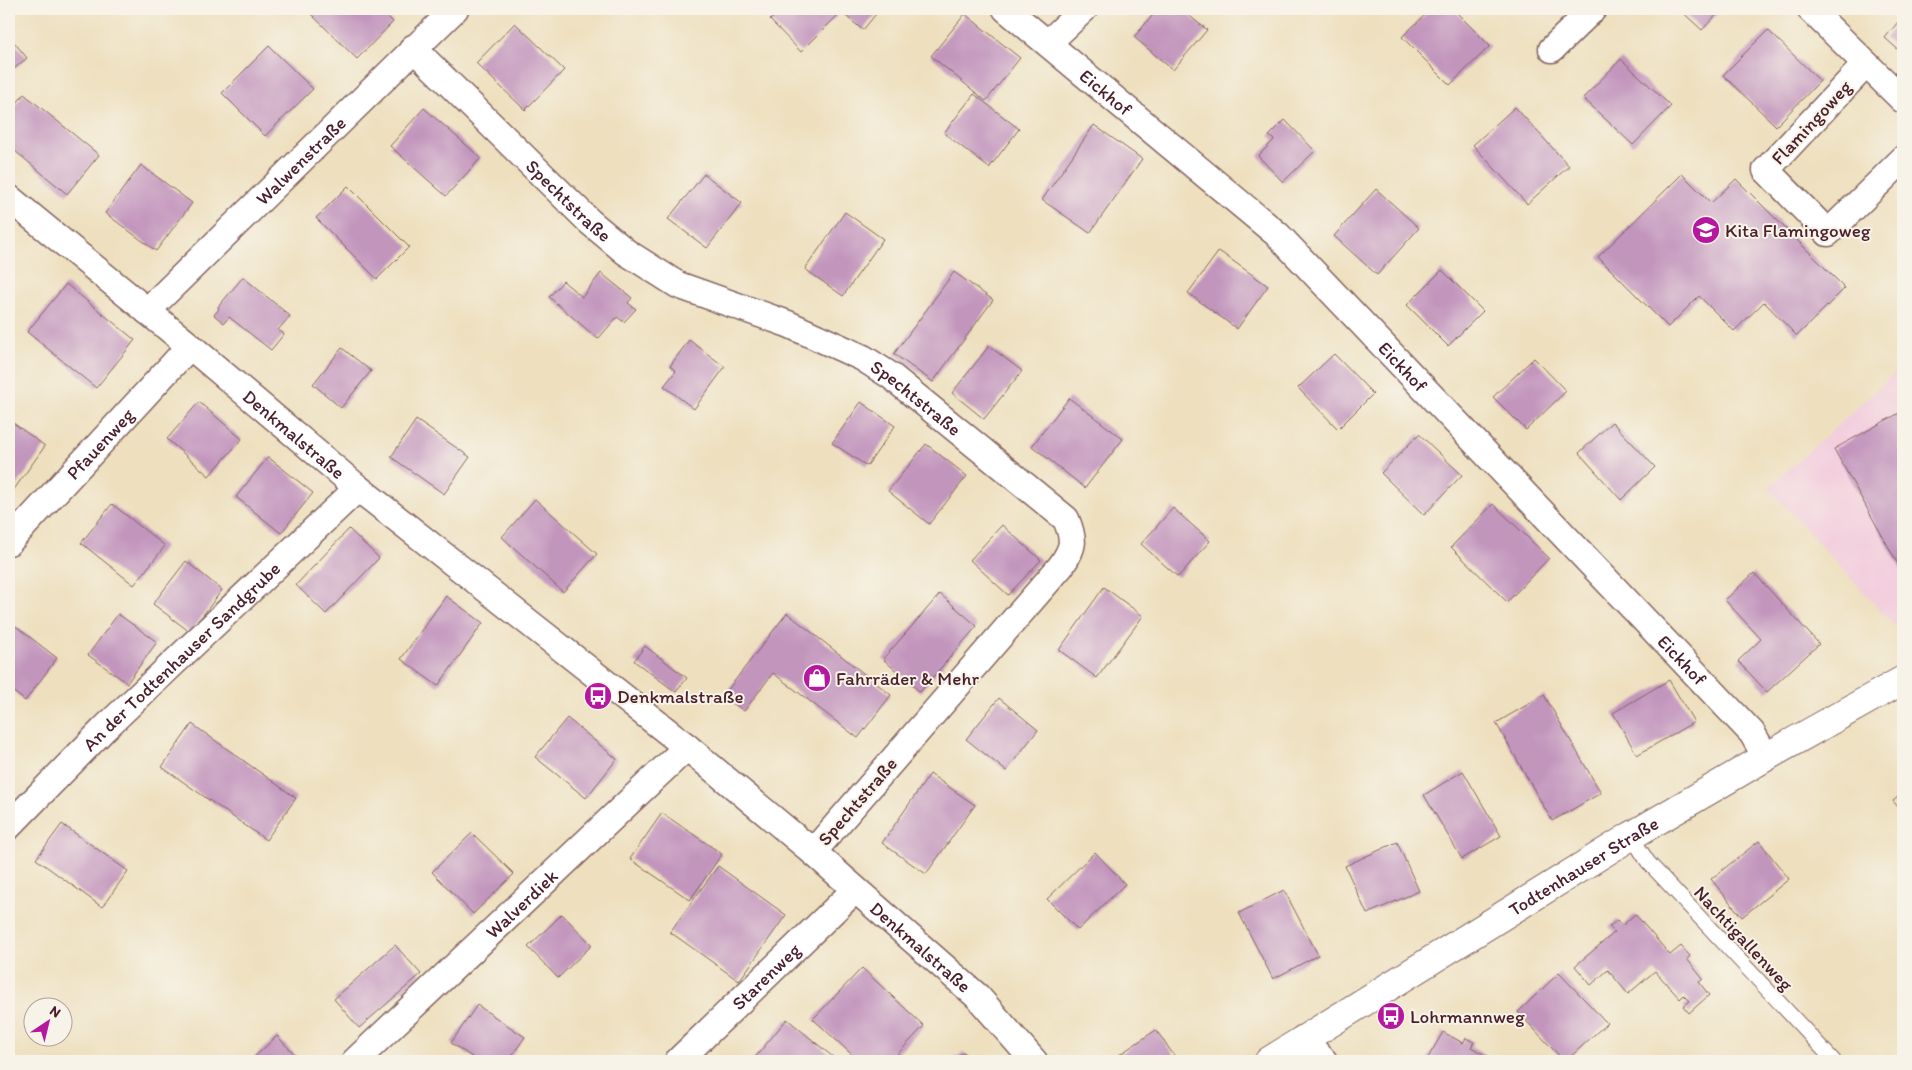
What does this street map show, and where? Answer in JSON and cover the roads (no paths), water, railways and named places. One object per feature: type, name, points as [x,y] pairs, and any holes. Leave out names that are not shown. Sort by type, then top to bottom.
[{"type":"main road","name":"Todtenhauser Straße","points":[[1269,1061],[1631,836],[1903,680]]},
{"type":"street","name":"Walwenstraße","points":[[146,311],[455,9]]},
{"type":"street","name":"Eickhof","points":[[1006,9],[1049,42],[1278,235],[1752,734],[1766,757]]},
{"type":"street","points":[[1049,42],[1084,9]]},
{"type":"street","points":[[1552,48],[1593,9]]},
{"type":"street","name":"Flamingoweg","points":[[1810,9],[1903,100]]},
{"type":"street","name":"Spechtstraße","points":[[413,48],[590,222],[626,252],[678,285],[788,324],[863,358],[891,376],[1066,520],[1072,535],[1071,551],[1060,566],[814,852]]},
{"type":"street","name":"Flamingoweg","points":[[1866,64],[1766,170],[1828,233],[1903,159]]},
{"type":"street","name":"Denkmalstraße","points":[[9,198],[190,346],[358,488],[687,747],[814,852],[978,998],[1034,1061]]},
{"type":"street","name":"Pfauenweg","points":[[9,542],[190,346]]},
{"type":"street","name":"An der Todtenhauser Sandgrube","points":[[9,826],[104,730],[358,488]]},
{"type":"street","name":"Walverdiek","points":[[356,1061],[687,747]]},
{"type":"street","name":"Starenweg","points":[[678,1061],[855,890]]},
{"type":"street","points":[[1303,1039],[1324,1061]]},
{"type":"lane","name":"Nachtigallenweg","points":[[1631,836],[1648,862],[1834,1061]]},
{"type":"place","name":"Kita Flamingoweg","points":[[1706,230]]},
{"type":"place","name":"Fahrräder & Mehr","points":[[817,678]]},
{"type":"place","name":"Denkmalstraße","points":[[598,696]]},
{"type":"place","name":"Lohrmannweg","points":[[1391,1016]]}]
